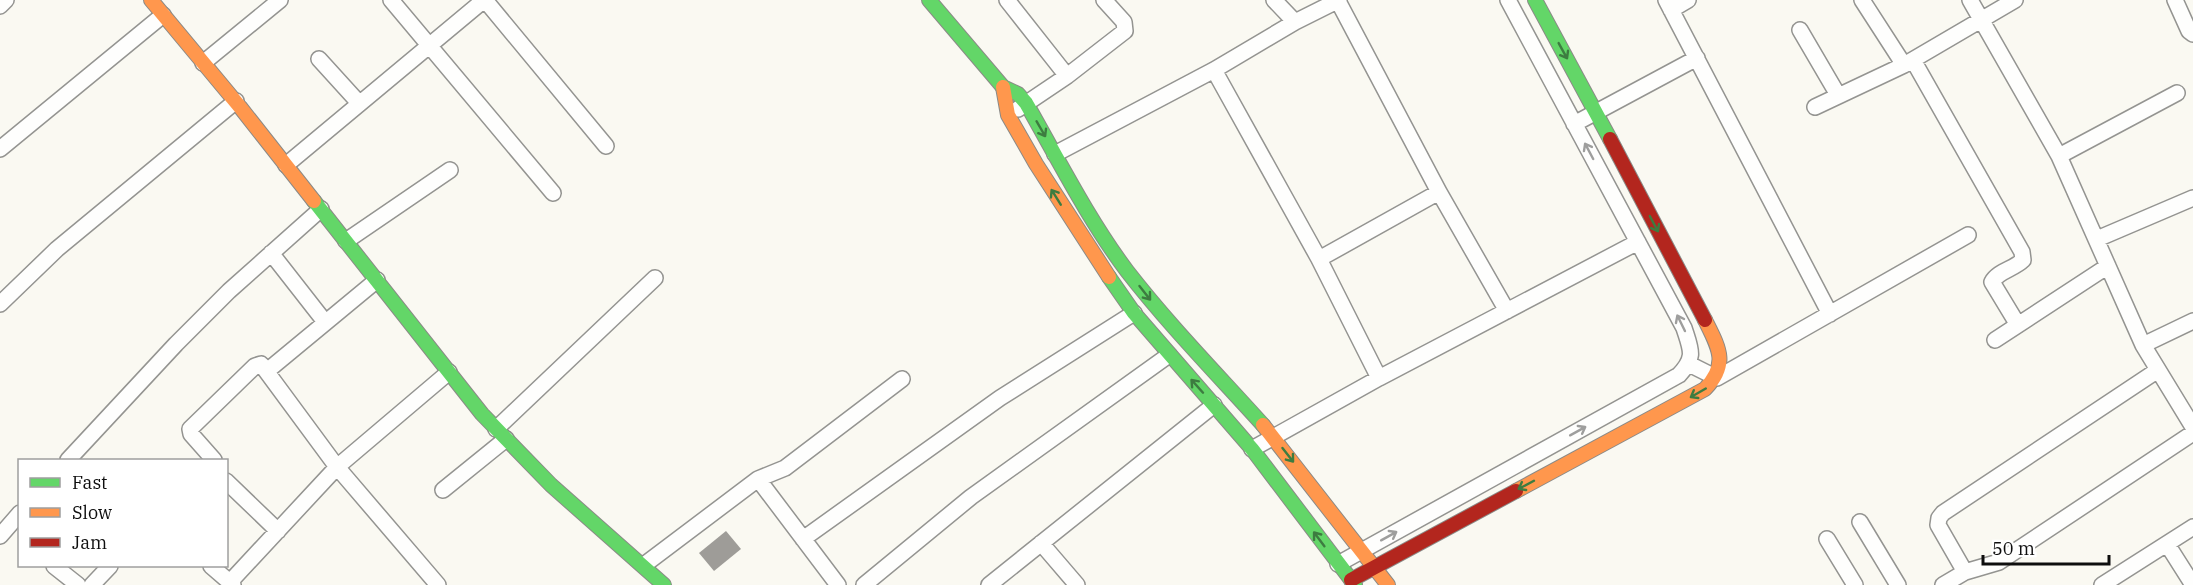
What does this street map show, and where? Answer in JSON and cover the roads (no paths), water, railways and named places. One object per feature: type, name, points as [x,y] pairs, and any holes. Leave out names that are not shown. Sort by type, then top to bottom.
[{"type":"street","points":[[0,6],[6,0]]},
{"type":"street","points":[[151,0],[236,101],[482,414],[551,485],[664,585]]},
{"type":"street","points":[[203,63],[280,0]]},
{"type":"street","points":[[391,0],[553,193]]},
{"type":"street","points":[[286,165],[484,0],[606,146]]},
{"type":"street","points":[[929,0],[1003,87],[1018,94],[1026,103],[1108,243],[1156,307],[1274,437],[1388,585]]},
{"type":"street","points":[[1007,0],[1067,76]]},
{"type":"street","points":[[1008,115],[1067,76],[1125,31],[1124,22],[1104,0]]},
{"type":"street","points":[[1274,0],[1295,22]]},
{"type":"street","points":[[1338,564],[1678,375],[1689,364],[1690,348],[1684,328],[1508,0]]},
{"type":"street","points":[[1534,0],[1710,330],[1721,365],[1717,378]]},
{"type":"street","points":[[1688,0],[1669,5],[1830,314]]},
{"type":"street","points":[[1862,0],[1908,62],[2022,252],[2023,261],[1995,276],[1992,282],[2018,325]]},
{"type":"street","points":[[1970,0],[2059,156],[2143,345],[2193,427]]},
{"type":"street","points":[[1815,107],[1908,62],[2015,0]]},
{"type":"street","points":[[2175,0],[2189,31],[2193,34]]},
{"type":"street","points":[[1055,154],[1214,70],[1334,1],[1438,192],[1507,311]]},
{"type":"street","points":[[0,149],[163,15]]},
{"type":"street","points":[[1800,30],[1838,95]]},
{"type":"street","points":[[1574,124],[1697,58]]},
{"type":"street","points":[[319,59],[359,103]]},
{"type":"street","points":[[1214,70],[1319,259],[1378,378]]},
{"type":"street","points":[[1003,87],[1008,115],[1092,253],[1134,313],[1252,449],[1353,582],[1373,567],[1705,389],[1717,378],[1968,234]]},
{"type":"street","points":[[2059,156],[2177,93]]},
{"type":"street","points":[[0,304],[57,249],[236,101]]},
{"type":"street","points":[[346,241],[450,170]]},
{"type":"street","points":[[1319,259],[1438,192]]},
{"type":"street","points":[[2097,239],[2193,198]]},
{"type":"street","points":[[1069,216],[1085,206]]},
{"type":"street","points":[[69,459],[176,344],[229,291],[321,209]]},
{"type":"street","points":[[1252,449],[1378,378],[1638,242]]},
{"type":"street","points":[[1092,253],[1108,243]]},
{"type":"street","points":[[272,253],[325,322]]},
{"type":"street","points":[[1995,340],[2109,266]]},
{"type":"street","points":[[443,490],[655,278]]},
{"type":"street","points":[[267,371],[377,280]]},
{"type":"street","points":[[803,539],[1000,398],[1134,313]]},
{"type":"street","points":[[2143,345],[2193,321]]},
{"type":"street","points":[[864,585],[971,497],[1169,355]]},
{"type":"street","points":[[213,459],[191,434],[190,429],[257,364],[261,364],[337,467],[438,585]]},
{"type":"street","points":[[1689,364],[1717,378]]},
{"type":"street","points":[[1965,572],[1938,525],[1943,513],[2158,370]]},
{"type":"street","points":[[212,567],[231,584],[337,467],[449,372]]},
{"type":"street","points":[[644,565],[758,479],[785,468],[902,379]]},
{"type":"street","points":[[989,585],[1214,405]]},
{"type":"street","points":[[1943,585],[1965,572],[1999,562],[2193,434]]},
{"type":"street","points":[[758,479],[838,585]]},
{"type":"street","points":[[228,483],[278,531]]},
{"type":"street","points":[[18,515],[2,528],[18,536]]},
{"type":"street","points":[[1860,522],[1898,585]]},
{"type":"street","points":[[2102,585],[2193,527]]},
{"type":"street","points":[[1827,539],[1855,585]]},
{"type":"street","points":[[1041,543],[1077,585]]},
{"type":"street","points":[[2167,544],[2193,585]]},
{"type":"street","points":[[55,567],[78,585]]},
{"type":"street","points":[[92,585],[109,567]]}]
